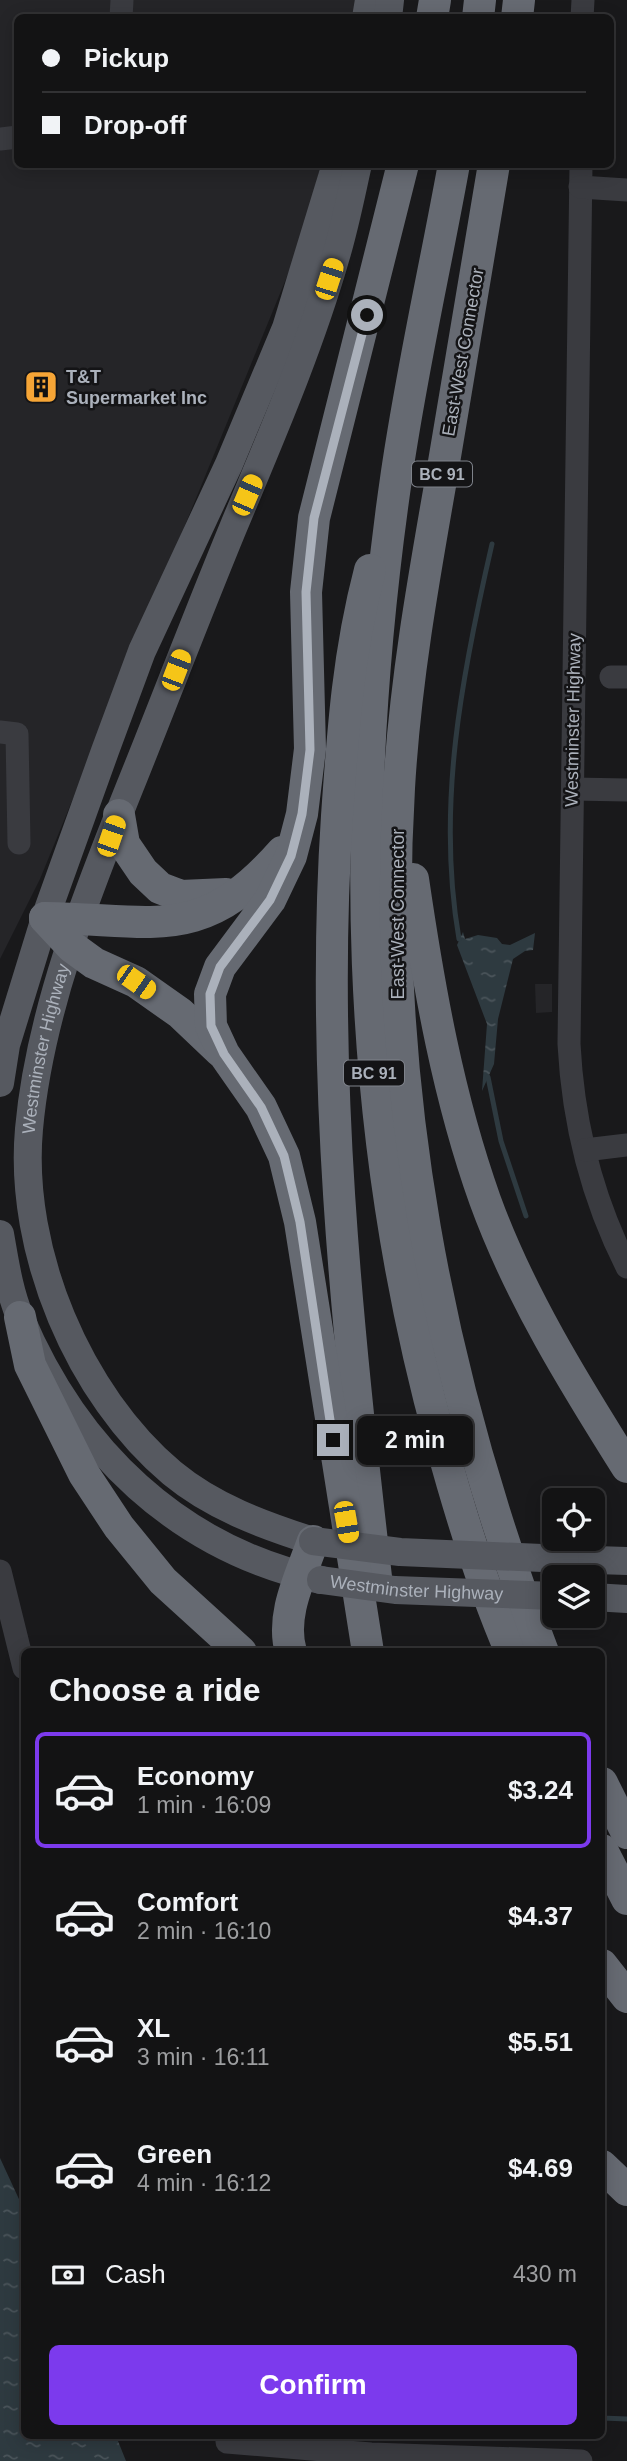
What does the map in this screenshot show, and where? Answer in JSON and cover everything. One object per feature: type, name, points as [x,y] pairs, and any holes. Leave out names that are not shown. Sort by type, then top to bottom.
[{"type":"highway","points":[[367,1648],[300,1222],[284,1156],[261,1107],[224,1054],[211,1026],[210,994],[215,976],[270,900],[291,856],[302,814],[310,750],[306,592],[314,518],[403,168]]},
{"type":"highway","name":"East-West Connector","points":[[453,168],[396,478],[369,727],[365,869],[366,986],[379,1125],[397,1259],[421,1371],[453,1487],[510,1648]]},
{"type":"highway","name":"East-West Connector","points":[[493,168],[414,638],[399,785],[396,855],[398,1000],[410,1129],[430,1261],[448,1354],[517,1585],[541,1648]]},
{"type":"highway","points":[[386,1648],[359,1429],[344,1270],[330,1007],[333,876],[343,724],[354,630],[396,478]]},
{"type":"highway","points":[[399,785],[428,984],[453,1098],[486,1202],[529,1297],[576,1385],[627,1467]]},
{"type":"highway","points":[[45,918],[77,933],[170,922],[209,912],[242,893],[282,852],[302,814]]},
{"type":"highway","points":[[118,815],[124,844],[143,872],[160,888],[181,896],[242,893]]},
{"type":"highway","points":[[77,933],[94,963],[136,982],[224,1054]]},
{"type":"highway","points":[[20,1317],[30,1365],[84,1474],[119,1527],[163,1581],[237,1648]]},
{"type":"highway","points":[[290,1648],[287,1636],[289,1619],[311,1578],[313,1541]]},
{"type":"highway","points":[[605,1789],[627,1833]]},
{"type":"highway","points":[[605,1856],[627,1899]]},
{"type":"highway","points":[[605,1969],[627,1997]]},
{"type":"highway","points":[[605,2169],[627,2189]]},
{"type":"main road","name":"Westminster Highway","points":[[0,1083],[6,1045],[45,918],[142,651],[229,464],[286,328],[335,168]]},
{"type":"main road","name":"Westminster Highway","points":[[357,168],[336,256],[298,373],[118,815],[77,933],[39,1056],[28,1132],[33,1214],[42,1258],[59,1311],[79,1355],[114,1414],[173,1474],[226,1508],[313,1541],[400,1552],[627,1561]]},
{"type":"main road","name":"Westminster Highway","points":[[0,1234],[10,1286],[20,1317],[55,1385],[86,1433],[124,1476],[164,1510],[207,1540],[311,1578],[396,1590],[542,1596]]},
{"type":"main road","points":[[605,1598],[627,1599]]},
{"type":"street","points":[[581,176],[627,190]]},
{"type":"street","name":"Westminster Highway","points":[[581,176],[569,1044],[572,1092],[585,1150],[598,1196],[627,1267]]},
{"type":"street","points":[[0,732],[17,734],[19,843]]},
{"type":"street","points":[[573,789],[627,790]]},
{"type":"street","points":[[585,1150],[627,1145]]},
{"type":"street","points":[[0,1571],[21,1656]]},
{"type":"street","points":[[228,2446],[581,2461]]},
{"type":"shaded area","points":[[0,0],[359,0],[358,14],[14,14],[14,168],[320,168],[297,252],[40,879],[0,959]]},
{"type":"shaded area","points":[[535,984],[552,984],[552,1012],[536,1013]]},
{"type":"water","points":[[463,932],[465,939],[478,935],[497,938],[502,944],[510,945],[535,933],[533,950],[525,951],[513,959],[498,1019],[494,1064],[482,1091],[487,1024],[457,945]]},
{"type":"water","points":[[0,2158],[21,2204],[21,2439],[117,2439],[126,2461],[0,2461]]},
{"type":"waterway","points":[[459,939],[450,839],[451,790],[462,691],[492,544]]},
{"type":"waterway","points":[[488,1077],[501,1141],[526,1216]]},
{"type":"waterway","points":[[605,2418],[627,2419]]},
{"type":"place","name":"T&T Supermarket Inc","points":[[41,387]]},
{"type":"route","points":[[333,1440],[300,1222],[284,1156],[261,1107],[224,1054],[211,1026],[210,994],[220,967],[270,900],[291,856],[302,814],[310,750],[306,592],[314,518],[367,315]]}]
